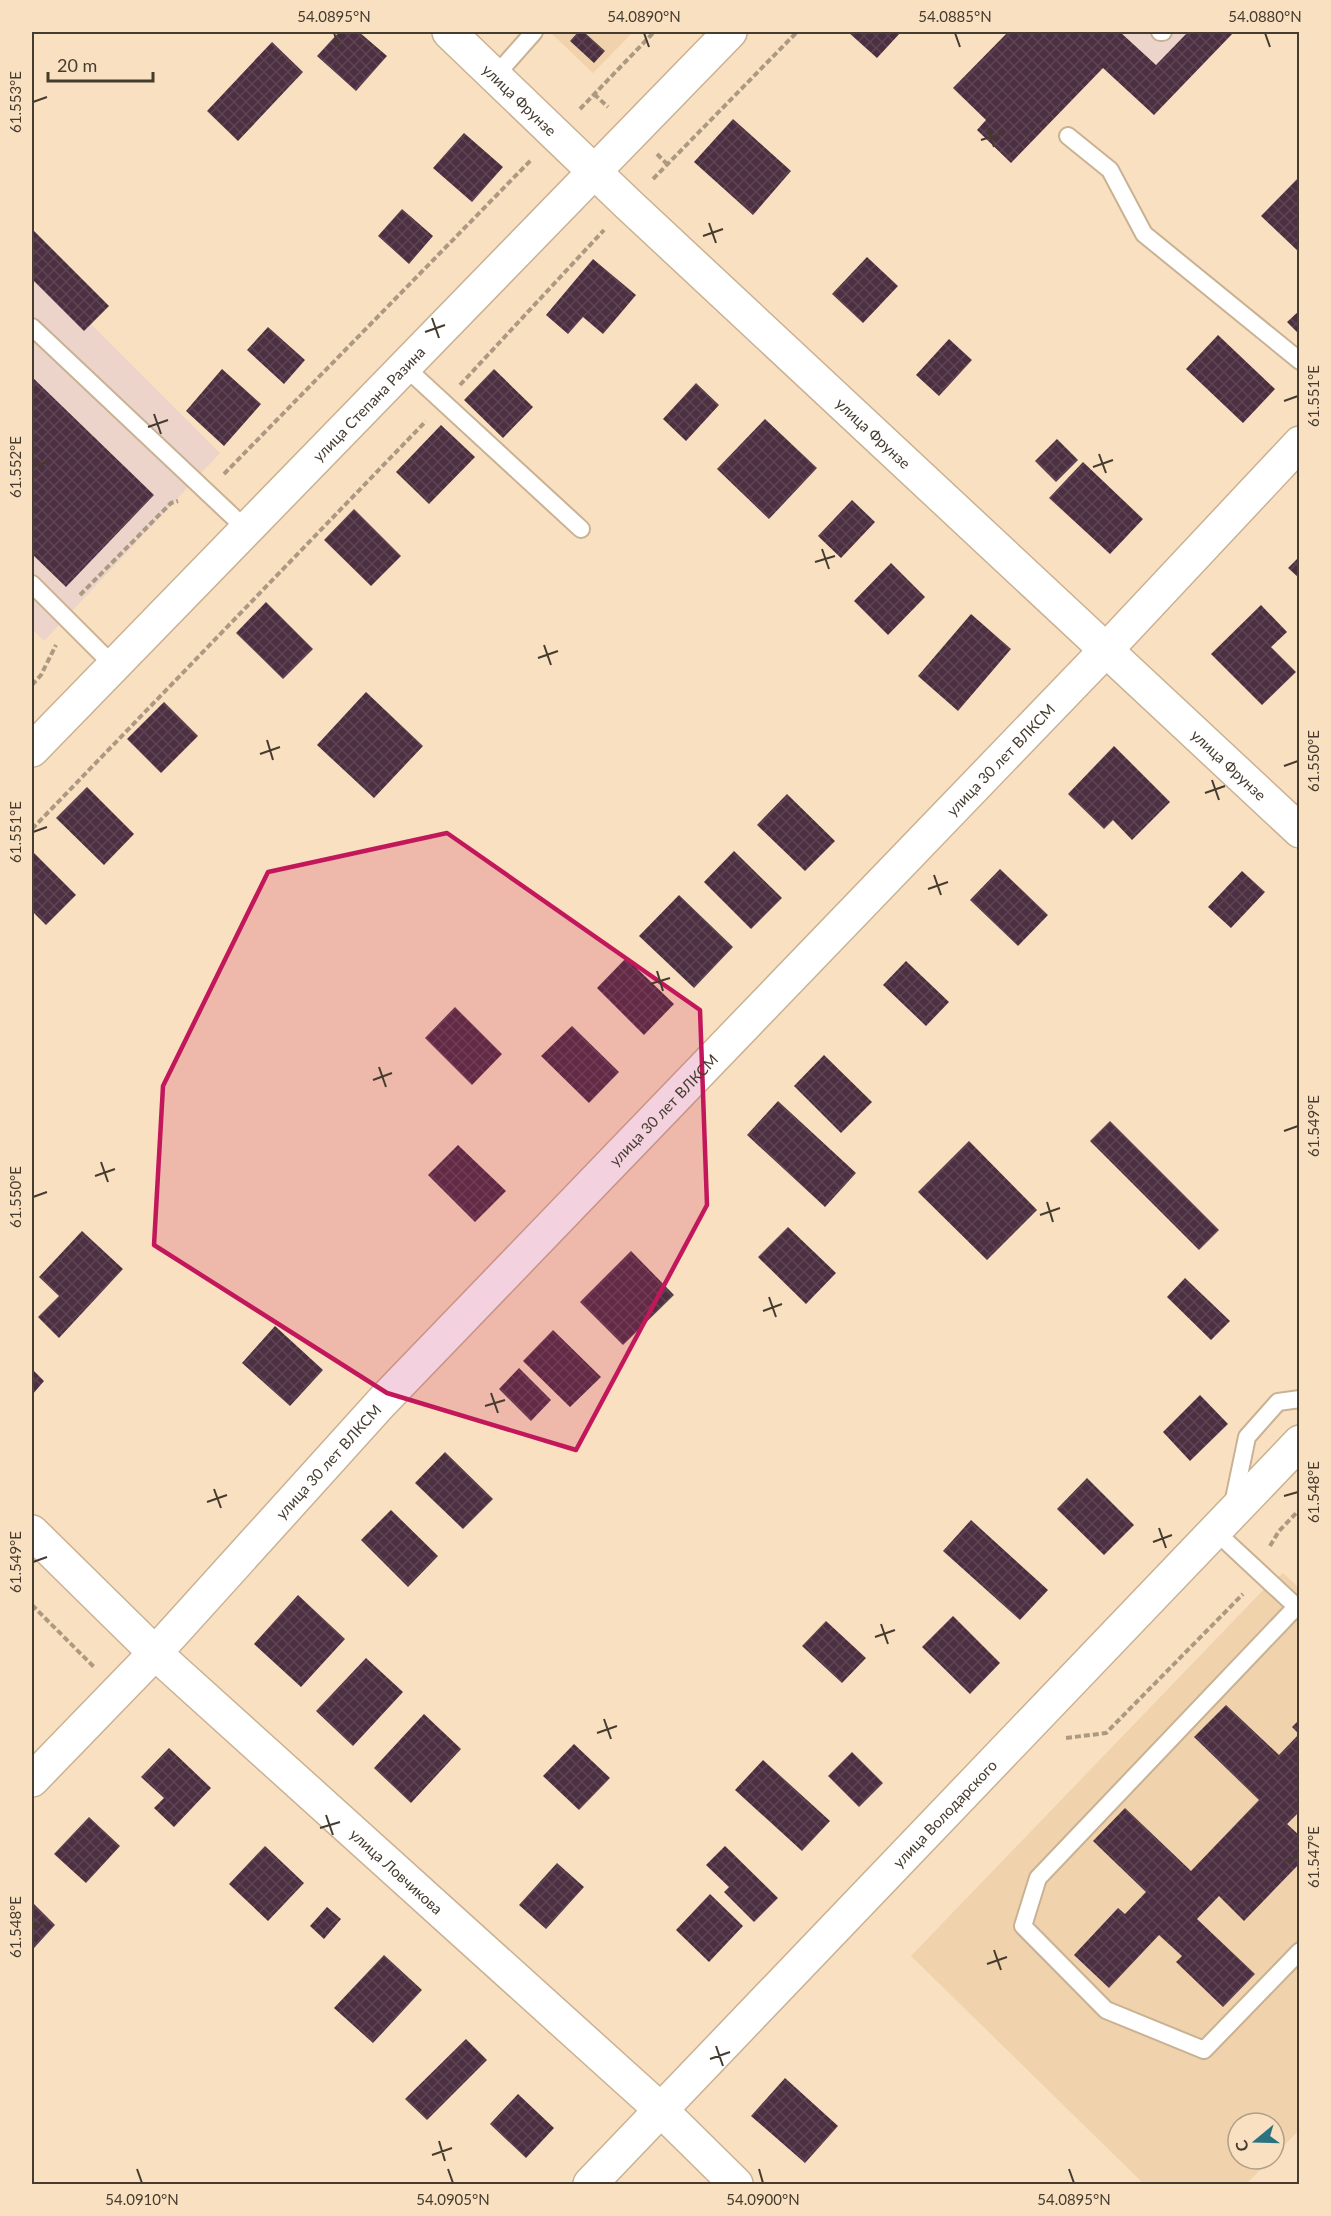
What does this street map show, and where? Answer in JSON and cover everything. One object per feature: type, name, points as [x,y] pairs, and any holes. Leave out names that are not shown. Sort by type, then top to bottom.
[{"type":"street","name":"улица Фрунзе","points":[[449,32],[628,204],[1299,831]]},
{"type":"street","name":"улица Степана Разина","points":[[32,750],[245,528],[730,32]]},
{"type":"street","name":"улица 30 лет ВЛКСМ","points":[[32,1780],[155,1653],[381,1403],[1106,650],[1299,443]]},
{"type":"street","name":"улица Володарского","points":[[590,2184],[1299,1442]]},
{"type":"street","name":"улица Ловчикова","points":[[32,1532],[155,1653],[662,2110],[736,2184]]},
{"type":"lane","points":[[495,76],[534,32]]},
{"type":"lane","points":[[1068,136],[1110,170],[1144,234],[1299,361]]},
{"type":"lane","points":[[32,327],[245,528]]},
{"type":"lane","points":[[404,366],[581,529]]},
{"type":"lane","points":[[32,584],[113,665]]},
{"type":"lane","points":[[1299,1399],[1278,1402],[1247,1437],[1223,1523],[1257,1570],[1298,1608],[1038,1878],[1023,1926],[1106,2010],[1204,2050],[1299,1952]]},
{"type":"path","points":[[32,685],[41,675],[82,592],[171,503],[207,492],[654,32]]},
{"type":"path","points":[[32,830],[444,403],[628,204],[797,32]]},
{"type":"path","points":[[1059,1746],[1067,1737],[1106,1733],[1246,1590],[1279,1531],[1299,1509]]},
{"type":"path","points":[[32,1605],[118,1691]]},
{"type":"highlighted area","points":[[447,833],[700,1010],[707,1205],[576,1450],[387,1393],[154,1245],[163,1086],[268,872]]},
{"type":"shaded area","points":[[550,32],[633,32],[593,73]]},
{"type":"shaded area","points":[[1066,32],[1234,32],[1154,115]]},
{"type":"shaded area","points":[[32,265],[220,453],[44,641],[32,629]]},
{"type":"shaded area","points":[[1283,1573],[1299,1588],[1299,2130],[1286,2144],[1286,2111],[1226,2111],[1226,2171],[1259,2171],[1246,2184],[1144,2184],[911,1956],[1270,1583]]},
{"type":"building","points":[[339,32],[359,32],[387,56],[356,91],[317,56]]},
{"type":"building","points":[[578,32],[584,32],[605,51],[594,63],[570,41]]},
{"type":"building","points":[[848,32],[901,32],[877,58]]},
{"type":"building","points":[[1008,32],[1120,32],[1156,65],[1188,32],[1234,32],[1154,115],[1103,68],[1011,163],[977,130],[986,120],[953,88]]},
{"type":"building","points":[[272,42],[303,72],[238,141],[207,111]]},
{"type":"building","points":[[733,119],[791,171],[753,215],[694,162]]},
{"type":"building","points":[[464,133],[503,167],[472,202],[433,168]]},
{"type":"building","points":[[1300,176],[1300,253],[1261,216]]},
{"type":"building","points":[[402,209],[433,236],[409,264],[378,236]]},
{"type":"building","points":[[32,229],[109,306],[84,331],[32,279]]},
{"type":"building","points":[[867,257],[898,286],[863,323],[832,294]]},
{"type":"building","points":[[593,259],[636,295],[603,334],[583,317],[568,334],[546,315]]},
{"type":"building","points":[[1300,310],[1300,335],[1287,322]]},
{"type":"building","points":[[268,327],[305,360],[284,384],[247,350]]},
{"type":"building","points":[[1218,335],[1275,389],[1243,423],[1186,369]]},
{"type":"building","points":[[949,339],[972,360],[939,396],[916,375]]},
{"type":"building","points":[[222,369],[261,404],[224,446],[186,411]]},
{"type":"building","points":[[494,369],[533,407],[503,438],[464,400]]},
{"type":"building","points":[[32,377],[154,495],[66,587],[32,554]]},
{"type":"building","points":[[696,383],[719,405],[686,441],[663,419]]},
{"type":"building","points":[[765,419],[817,468],[769,519],[717,469]]},
{"type":"building","points":[[441,425],[475,457],[429,504],[396,472]]},
{"type":"building","points":[[1057,439],[1078,460],[1056,482],[1035,461]]},
{"type":"building","points":[[1083,462],[1143,519],[1110,554],[1049,498]]},
{"type":"building","points":[[852,500],[875,522],[841,558],[818,536]]},
{"type":"building","points":[[354,509],[401,556],[371,586],[324,540]]},
{"type":"building","points":[[1300,556],[1300,579],[1288,568]]},
{"type":"building","points":[[891,563],[925,597],[888,635],[854,601]]},
{"type":"building","points":[[266,602],[313,649],[283,679],[236,633]]},
{"type":"building","points":[[1261,605],[1287,632],[1271,647],[1296,672],[1262,705],[1211,654]]},
{"type":"building","points":[[971,614],[1011,649],[958,711],[918,676]]},
{"type":"building","points":[[366,692],[423,746],[374,798],[317,745]]},
{"type":"building","points":[[164,702],[198,736],[161,773],[127,739]]},
{"type":"building","points":[[1114,746],[1170,802],[1132,840],[1113,820],[1104,829],[1068,794]]},
{"type":"building","points":[[87,787],[134,834],[104,865],[56,818]]},
{"type":"building","points":[[787,794],[835,841],[805,871],[757,825]]},
{"type":"building","points":[[32,851],[76,895],[46,925],[32,911]]},
{"type":"building","points":[[734,851],[782,898],[751,929],[704,882]]},
{"type":"building","points":[[1000,869],[1048,915],[1018,946],[970,900]]},
{"type":"building","points":[[1242,871],[1265,892],[1231,928],[1208,907]]},
{"type":"building","points":[[679,895],[733,947],[694,988],[639,936]]},
{"type":"building","points":[[626,958],[674,1004],[644,1035],[597,988]]},
{"type":"building","points":[[906,961],[949,1002],[926,1026],[883,985]]},
{"type":"building","points":[[455,1007],[502,1054],[472,1085],[425,1038]]},
{"type":"building","points":[[572,1026],[619,1072],[589,1103],[541,1056]]},
{"type":"building","points":[[824,1055],[872,1102],[841,1133],[794,1086]]},
{"type":"building","points":[[778,1101],[856,1173],[825,1207],[747,1135]]},
{"type":"building","points":[[1110,1121],[1219,1230],[1199,1250],[1090,1141]]},
{"type":"building","points":[[969,1141],[1037,1210],[987,1260],[918,1192]]},
{"type":"building","points":[[458,1145],[506,1191],[475,1222],[428,1175]]},
{"type":"building","points":[[788,1227],[836,1273],[806,1304],[758,1257]]},
{"type":"building","points":[[82,1231],[123,1269],[59,1338],[38,1317],[59,1296],[39,1277]]},
{"type":"building","points":[[631,1251],[674,1295],[623,1345],[580,1302]]},
{"type":"building","points":[[1185,1278],[1230,1321],[1211,1340],[1167,1297]]},
{"type":"building","points":[[275,1326],[323,1370],[290,1406],[242,1363]]},
{"type":"building","points":[[553,1330],[601,1377],[570,1407],[523,1361]]},
{"type":"building","points":[[519,1368],[551,1400],[531,1421],[499,1389]]},
{"type":"building","points":[[32,1369],[44,1381],[32,1395]]},
{"type":"building","points":[[1200,1395],[1228,1424],[1190,1461],[1163,1432]]},
{"type":"building","points":[[445,1452],[493,1499],[463,1529],[415,1483]]},
{"type":"building","points":[[1087,1478],[1134,1525],[1104,1555],[1057,1509]]},
{"type":"building","points":[[391,1510],[438,1556],[408,1587],[361,1540]]},
{"type":"building","points":[[971,1520],[1048,1590],[1020,1620],[943,1551]]},
{"type":"building","points":[[298,1595],[345,1639],[301,1687],[254,1644]]},
{"type":"building","points":[[953,1616],[1000,1663],[970,1694],[922,1647]]},
{"type":"building","points":[[826,1621],[866,1658],[842,1683],[802,1646]]},
{"type":"building","points":[[366,1658],[403,1692],[353,1746],[316,1711]]},
{"type":"building","points":[[1226,1705],[1279,1755],[1299,1734],[1292,1727],[1300,1719],[1300,1811],[1287,1824],[1300,1836],[1300,1863],[1244,1921],[1219,1896],[1197,1919],[1255,1974],[1223,2007],[1176,1962],[1182,1956],[1159,1935],[1109,1988],[1074,1955],[1118,1908],[1125,1914],[1146,1892],[1093,1841],[1125,1808],[1191,1871],[1259,1800],[1194,1737]]},
{"type":"building","points":[[424,1714],[461,1749],[411,1803],[374,1768]]},
{"type":"building","points":[[574,1744],[610,1778],[579,1810],[543,1776]]},
{"type":"building","points":[[169,1748],[211,1788],[174,1827],[154,1808],[164,1798],[141,1777]]},
{"type":"building","points":[[852,1752],[883,1783],[859,1807],[828,1776]]},
{"type":"building","points":[[763,1760],[830,1821],[802,1851],[735,1790]]},
{"type":"building","points":[[89,1817],[120,1846],[86,1883],[54,1854]]},
{"type":"building","points":[[265,1846],[304,1883],[268,1921],[229,1884]]},
{"type":"building","points":[[725,1846],[778,1898],[754,1922],[724,1892],[729,1887],[706,1865]]},
{"type":"building","points":[[557,1863],[584,1887],[546,1929],[519,1905]]},
{"type":"building","points":[[710,1894],[743,1926],[709,1962],[676,1930]]},
{"type":"building","points":[[32,1902],[55,1925],[34,1948],[32,1946]]},
{"type":"building","points":[[327,1907],[341,1919],[324,1939],[310,1926]]},
{"type":"building","points":[[384,1955],[422,1990],[373,2043],[334,2008]]},
{"type":"building","points":[[466,2039],[487,2060],[427,2120],[405,2099]]},
{"type":"building","points":[[785,2078],[838,2126],[805,2163],[751,2116]]},
{"type":"building","points":[[518,2094],[554,2128],[526,2158],[490,2124]]}]
